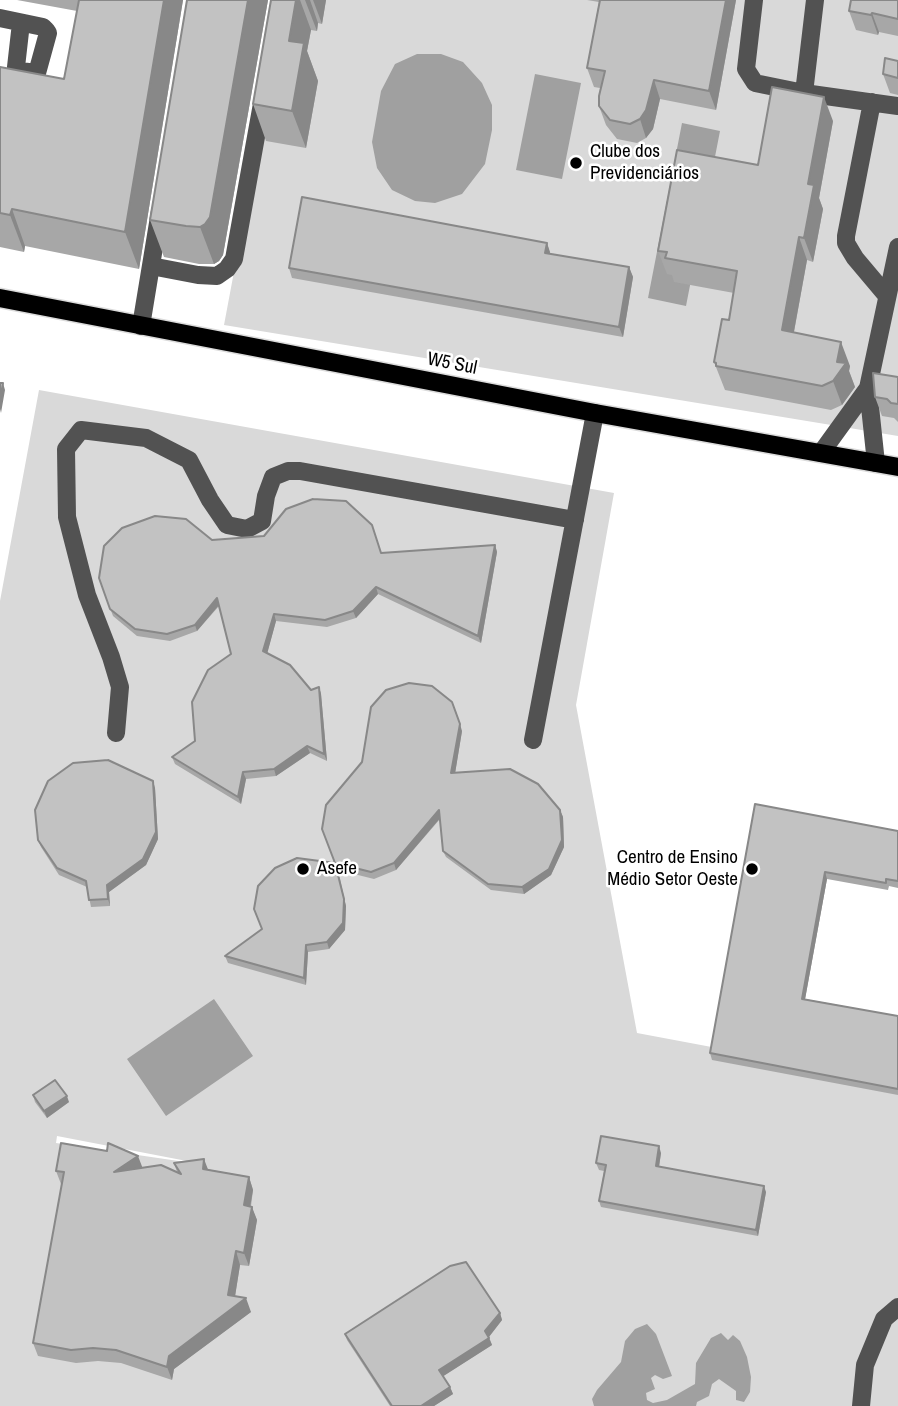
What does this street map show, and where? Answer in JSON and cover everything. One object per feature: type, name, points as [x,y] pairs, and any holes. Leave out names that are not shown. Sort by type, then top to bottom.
[{"type":"main road","name":"W5 Sul","points":[[0,298],[595,413],[898,467]]},
{"type":"street","points":[[754,0],[746,69],[748,75],[759,85],[898,106]]},
{"type":"street","points":[[804,93],[815,0]]},
{"type":"street","points":[[0,18],[21,23]]},
{"type":"street","points":[[151,266],[217,276],[227,269],[234,259],[265,82]]},
{"type":"street","points":[[872,102],[846,243],[887,296]]},
{"type":"street","points":[[141,326],[162,200]]},
{"type":"street","points":[[876,463],[870,380],[898,247]]},
{"type":"street","points":[[870,380],[889,378]]},
{"type":"street","points":[[821,453],[870,380]]},
{"type":"street","points":[[533,740],[595,413]]},
{"type":"street","points":[[116,733],[120,687],[87,595],[67,517],[66,449],[81,430],[146,438],[189,460],[227,525],[247,529],[262,520],[273,477],[288,471],[575,520]]},
{"type":"street","points":[[861,1406],[865,1365],[884,1319],[898,1307]]},
{"type":"shaded area","name":"Clube dos Previdenciários","points":[[285,0],[898,0],[898,436],[224,325]]},
{"type":"shaded area","points":[[417,54],[441,54],[463,62],[482,83],[492,105],[492,130],[485,164],[462,194],[435,203],[415,201],[392,190],[377,168],[372,142],[381,91],[395,64]]},
{"type":"shaded area","points":[[535,74],[581,83],[562,179],[516,170]]},
{"type":"shaded area","points":[[682,123],[720,131],[686,306],[648,298]]},
{"type":"shaded area","points":[[39,390],[614,493],[576,705],[637,1033],[898,1082],[898,1406],[0,1406],[0,601]],"holes":[[[57,1136],[192,1162],[56,1143]]]},
{"type":"shaded area","points":[[214,999],[253,1056],[166,1116],[127,1059]]},
{"type":"shaded area","points":[[647,1324],[656,1334],[672,1376],[663,1379],[655,1375],[651,1378],[655,1389],[646,1393],[647,1400],[653,1403],[667,1400],[695,1384],[696,1363],[711,1338],[721,1333],[728,1340],[733,1335],[740,1341],[747,1357],[751,1377],[750,1392],[744,1402],[736,1400],[736,1391],[719,1379],[712,1384],[709,1396],[697,1402],[696,1406],[594,1406],[592,1399],[597,1390],[621,1362],[625,1341],[635,1329]]},
{"type":"building","points":[[79,0],[164,0],[125,232],[12,209],[10,215],[0,213],[0,67],[64,79]]},
{"type":"building","points":[[187,0],[248,0],[210,217],[200,227],[150,220]]},
{"type":"building","points":[[271,0],[296,0],[289,41],[304,43],[292,111],[253,104]]},
{"type":"building","points":[[600,0],[726,0],[709,91],[654,80],[646,110],[640,119],[630,124],[610,120],[599,106],[605,71],[587,68]]},
{"type":"building","points":[[851,0],[898,0],[898,19],[849,11]]},
{"type":"building","points":[[885,58],[898,61],[898,78],[883,74]]},
{"type":"building","points":[[772,87],[824,97],[808,184],[814,185],[804,238],[799,237],[782,330],[841,342],[837,362],[846,363],[833,381],[822,386],[716,366],[714,362],[722,319],[729,320],[737,271],[665,258],[667,252],[658,251],[677,150],[758,165]]},
{"type":"building","points":[[302,197],[547,243],[545,253],[629,267],[619,327],[289,268]]},
{"type":"building","points":[[873,373],[898,377],[898,404],[875,397]]},
{"type":"building","points":[[313,499],[346,501],[372,525],[381,553],[495,545],[478,636],[376,587],[353,611],[325,620],[274,614],[263,651],[290,665],[311,690],[319,687],[324,754],[307,746],[274,769],[243,772],[238,797],[172,757],[195,741],[192,702],[208,670],[231,654],[217,598],[195,625],[167,634],[135,629],[110,609],[99,578],[104,546],[122,528],[155,516],[186,519],[212,540],[264,536],[286,509]]},
{"type":"building","points":[[409,683],[432,686],[452,702],[460,724],[451,773],[510,769],[538,784],[560,810],[562,840],[549,869],[522,887],[488,884],[443,851],[439,810],[394,863],[371,872],[335,863],[322,829],[326,805],[362,762],[371,707],[386,690]]},
{"type":"building","points":[[108,760],[153,781],[156,832],[143,859],[107,885],[108,899],[89,900],[86,881],[57,868],[38,840],[35,810],[48,781],[73,763]]},
{"type":"building","points":[[755,804],[898,831],[898,881],[886,879],[886,883],[825,872],[802,999],[898,1016],[898,1089],[710,1053]]},
{"type":"building","points":[[297,858],[335,863],[344,899],[343,923],[327,942],[306,945],[304,978],[225,956],[262,929],[254,909],[258,886],[275,868]]},
{"type":"building","points":[[55,1080],[67,1096],[44,1111],[33,1095]]},
{"type":"building","points":[[601,1136],[659,1146],[656,1166],[764,1186],[756,1230],[599,1201],[606,1165],[596,1163]]},
{"type":"building","points":[[61,1143],[107,1151],[108,1143],[138,1156],[114,1172],[161,1165],[181,1174],[174,1163],[204,1159],[203,1169],[249,1177],[244,1205],[252,1207],[244,1253],[236,1251],[228,1295],[246,1298],[169,1356],[167,1367],[116,1350],[71,1350],[33,1343],[64,1172],[56,1171]]},
{"type":"building","points":[[466,1262],[500,1313],[485,1331],[489,1338],[439,1370],[450,1387],[421,1406],[392,1406],[345,1334],[450,1266]]},
{"type":"place","name":"Clube dos Previdenciários","points":[[576,163]]},
{"type":"place","name":"Asefe","points":[[303,869]]},
{"type":"place","name":"Centro de Ensino Médio Setor Oeste","points":[[752,869]]}]
